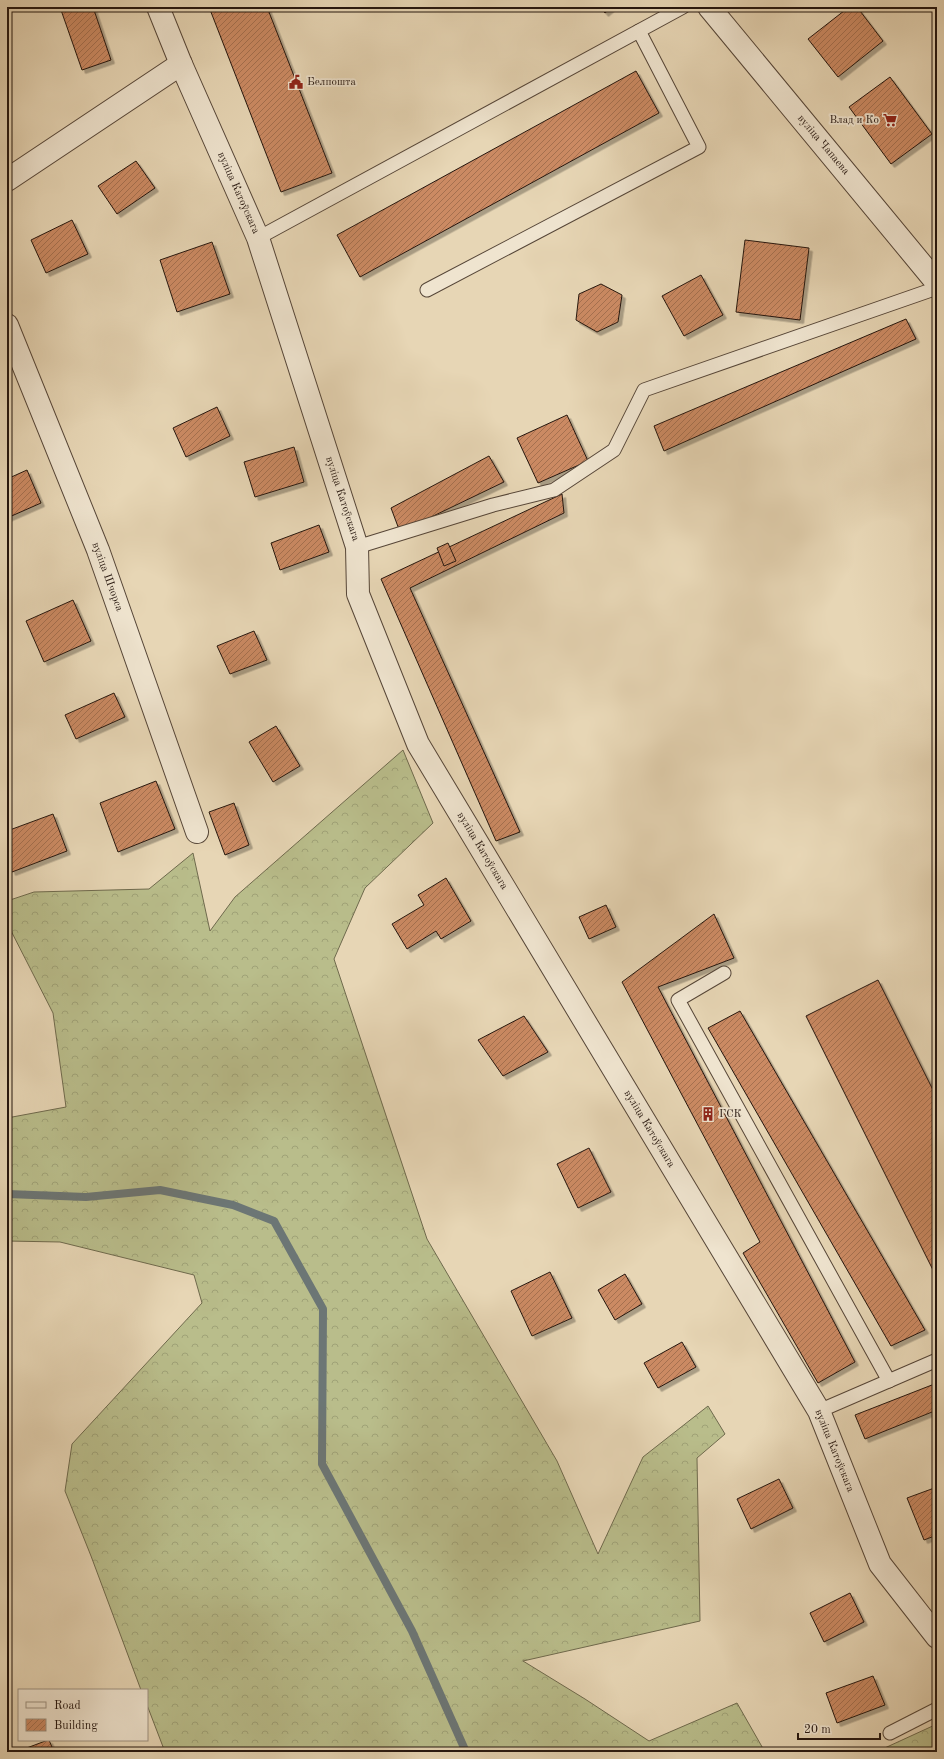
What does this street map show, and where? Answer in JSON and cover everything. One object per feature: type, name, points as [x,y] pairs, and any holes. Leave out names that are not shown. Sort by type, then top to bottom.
[{"type":"street","name":"вуліца Катоўскага","points":[[158,7],[181,64],[258,238],[357,547],[358,594],[418,744],[819,1411],[880,1564],[937,1637]]},
{"type":"street","name":"вуліца Чапаева","points":[[709,7],[937,283]]},
{"type":"street","points":[[7,180],[181,64]]},
{"type":"street","name":"вуліца Шчорса","points":[[7,325],[98,550],[197,832]]},
{"type":"lane","points":[[258,238],[683,7]]},
{"type":"lane","points":[[426,290],[699,148],[639,31]]},
{"type":"lane","points":[[357,547],[493,505],[554,490],[614,450],[644,390],[937,288]]},
{"type":"lane","points":[[724,973],[678,1000],[889,1381]]},
{"type":"lane","points":[[819,1411],[937,1360]]},
{"type":"lane","points":[[890,1733],[937,1709]]},
{"type":"green space","points":[[403,750],[433,823],[365,888],[334,959],[427,1239],[557,1461],[598,1554],[643,1457],[708,1406],[725,1434],[697,1458],[700,1621],[523,1661],[649,1741],[737,1703],[765,1752],[165,1752],[148,1708],[148,1689],[141,1689],[65,1491],[72,1444],[202,1303],[194,1275],[60,1242],[7,1241],[7,1118],[66,1107],[53,1013],[7,923],[7,901],[34,892],[149,889],[193,853],[210,931],[235,897]]},
{"type":"green space","points":[[937,1724],[937,1752],[876,1752]]},
{"type":"building","points":[[70,7],[93,7],[111,60],[82,70],[61,10]]},
{"type":"building","points":[[209,7],[267,7],[332,173],[281,192]]},
{"type":"building","points":[[600,7],[612,7],[605,13]]},
{"type":"building","points":[[849,7],[857,7],[883,41],[838,77],[808,39]]},
{"type":"building","points":[[636,71],[659,113],[360,277],[337,235]]},
{"type":"building","name":"Влад и Ко","points":[[890,77],[932,134],[891,164],[849,107]]},
{"type":"building","points":[[136,161],[155,188],[117,214],[98,186]]},
{"type":"building","points":[[72,220],[88,254],[46,273],[31,240]]},
{"type":"building","points":[[745,240],[809,248],[800,320],[736,312]]},
{"type":"building","points":[[212,242],[230,294],[177,312],[160,260]]},
{"type":"building","points":[[701,275],[723,315],[684,336],[662,296]]},
{"type":"building","points":[[601,284],[622,295],[618,322],[597,332],[576,320],[579,294]]},
{"type":"building","points":[[906,319],[916,339],[664,451],[654,426]]},
{"type":"building","points":[[217,407],[230,436],[186,457],[173,428]]},
{"type":"building","points":[[567,415],[588,461],[538,483],[517,438]]},
{"type":"building","points":[[294,447],[304,482],[255,497],[244,462]]},
{"type":"building","points":[[489,456],[504,482],[400,532],[391,508]]},
{"type":"building","points":[[27,470],[41,503],[7,518],[7,479]]},
{"type":"building","points":[[562,494],[564,513],[410,588],[520,832],[496,841],[381,579]]},
{"type":"building","points":[[319,525],[329,552],[280,570],[271,543]]},
{"type":"building","points":[[448,543],[456,561],[444,566],[437,548]]},
{"type":"building","points":[[73,600],[91,641],[44,662],[26,621]]},
{"type":"building","points":[[254,631],[267,660],[230,674],[217,646]]},
{"type":"building","points":[[114,693],[125,717],[76,739],[65,715]]},
{"type":"building","points":[[276,726],[300,766],[273,782],[249,742]]},
{"type":"building","points":[[156,781],[175,829],[118,852],[100,803]]},
{"type":"building","points":[[234,803],[249,845],[225,855],[209,812]]},
{"type":"building","points":[[53,814],[67,851],[12,872],[7,859],[7,831]]},
{"type":"building","points":[[446,878],[471,921],[441,939],[436,931],[407,949],[392,924],[424,905],[418,895]]},
{"type":"building","points":[[606,905],[616,927],[589,939],[579,917]]},
{"type":"building","name":"ГСК","points":[[714,914],[734,958],[658,987],[855,1362],[818,1383],[743,1253],[760,1242],[622,982]]},
{"type":"building","points":[[878,980],[937,1098],[936,1276],[806,1016]]},
{"type":"building","points":[[740,1011],[925,1330],[891,1346],[708,1028]]},
{"type":"building","points":[[524,1016],[548,1052],[503,1076],[478,1040]]},
{"type":"building","points":[[589,1148],[611,1192],[578,1208],[557,1164]]},
{"type":"building","points":[[550,1272],[572,1318],[532,1336],[511,1291]]},
{"type":"building","points":[[625,1274],[642,1304],[615,1320],[598,1290]]},
{"type":"building","points":[[682,1342],[696,1367],[658,1388],[644,1363]]},
{"type":"building","points":[[937,1383],[937,1410],[865,1439],[855,1415]]},
{"type":"building","points":[[779,1479],[793,1508],[751,1529],[737,1499]]},
{"type":"building","points":[[937,1487],[937,1535],[924,1540],[907,1498]]},
{"type":"building","points":[[850,1593],[864,1622],[824,1642],[810,1613]]},
{"type":"building","points":[[873,1676],[885,1705],[837,1723],[826,1693]]},
{"type":"building","points":[[45,1741],[49,1741],[54,1752],[16,1752]]},
{"type":"waterway","points":[[7,1194],[86,1197],[160,1190],[233,1205],[274,1221],[323,1309],[322,1464],[412,1631],[466,1752]]},
{"type":"place","name":"Белпошта","points":[[296,82]]},
{"type":"place","name":"Влад и Ко","points":[[890,120]]},
{"type":"place","name":"ГСК","points":[[708,1114]]}]
